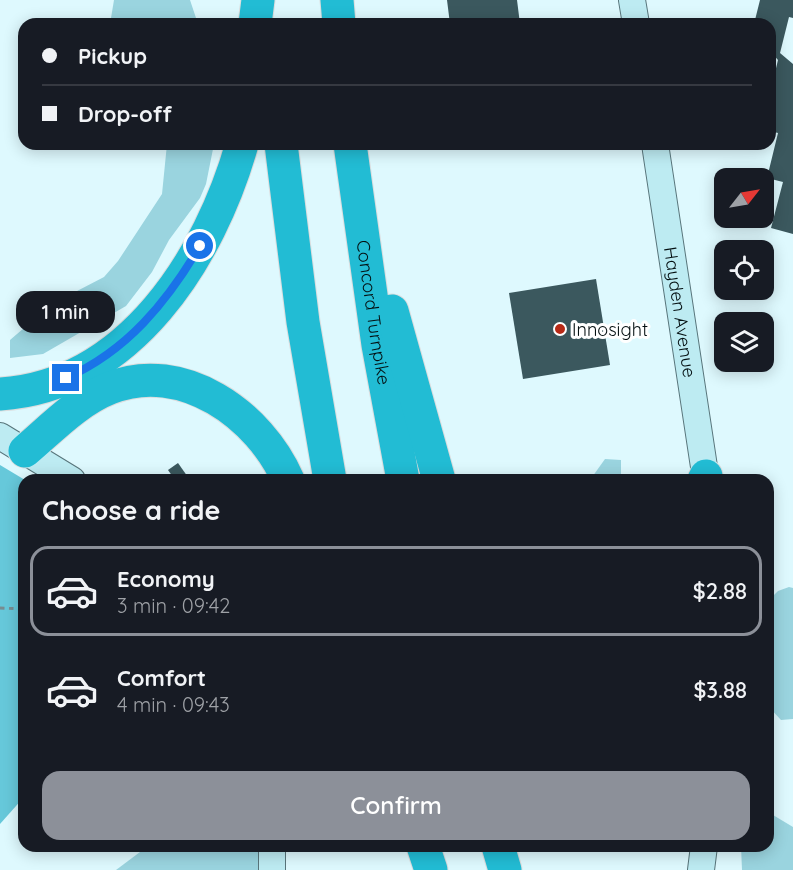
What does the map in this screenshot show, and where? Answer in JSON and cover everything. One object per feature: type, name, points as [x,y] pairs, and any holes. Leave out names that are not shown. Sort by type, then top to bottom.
[{"type":"highway","points":[[256,18],[258,0]]},
{"type":"highway","points":[[270,0],[272,18]]},
{"type":"highway","points":[[337,0],[338,18]]},
{"type":"highway","points":[[0,394],[46,386],[76,374],[105,357],[140,329],[169,294],[200,246],[226,191],[240,150]]},
{"type":"highway","points":[[282,150],[303,322],[329,474]]},
{"type":"highway","name":"Concord Turnpike","points":[[351,150],[378,345],[402,474]]},
{"type":"highway","points":[[357,204],[385,282],[437,474]]},
{"type":"highway","points":[[12,443],[102,392],[137,381],[165,381],[192,388],[235,412],[266,443],[284,474]]},
{"type":"highway","points":[[425,852],[431,870]]},
{"type":"highway","points":[[500,852],[505,870]]},
{"type":"street","points":[[632,0],[635,18]]},
{"type":"street","name":"Hayden Avenue","points":[[655,150],[704,474]]},
{"type":"street","points":[[12,443],[62,474]]},
{"type":"street","points":[[272,852],[272,870]]},
{"type":"street","points":[[701,870],[703,852]]},
{"type":"path","points":[[0,608],[18,609]]},
{"type":"shaded area","points":[[114,0],[190,0],[196,18],[111,18]]},
{"type":"shaded area","points":[[166,150],[213,150],[206,184],[200,198],[169,240],[152,272],[126,306],[43,354],[10,358],[10,340],[52,304],[104,277],[118,261],[162,194]]},
{"type":"shaded area","points":[[605,459],[621,460],[621,474],[594,474]]},
{"type":"shaded area","points":[[0,465],[18,476],[18,804],[0,824]]},
{"type":"shaded area","points":[[793,588],[793,719],[781,720],[774,712],[774,595],[778,591]]},
{"type":"shaded area","points":[[774,816],[793,827],[793,870],[742,870],[741,852],[774,852]]},
{"type":"shaded area","points":[[140,852],[260,852],[258,870],[116,870]]},
{"type":"building","points":[[447,0],[517,0],[519,18],[449,18]]},
{"type":"building","points":[[760,0],[793,0],[793,18],[789,17],[780,53],[793,64],[793,234],[771,228],[774,228],[774,216],[783,182],[774,180],[774,168],[769,168],[774,150],[776,150],[778,133],[776,132],[778,60],[776,58],[776,18],[756,18]]},
{"type":"building","name":"Innosight","points":[[596,279],[610,365],[523,379],[509,293]]},
{"type":"building","points":[[178,463],[186,474],[171,474],[168,470]]},
{"type":"place","name":"Innosight","points":[[560,329]]},
{"type":"route","points":[[66,378],[105,357],[131,338],[169,294],[200,246]]}]
